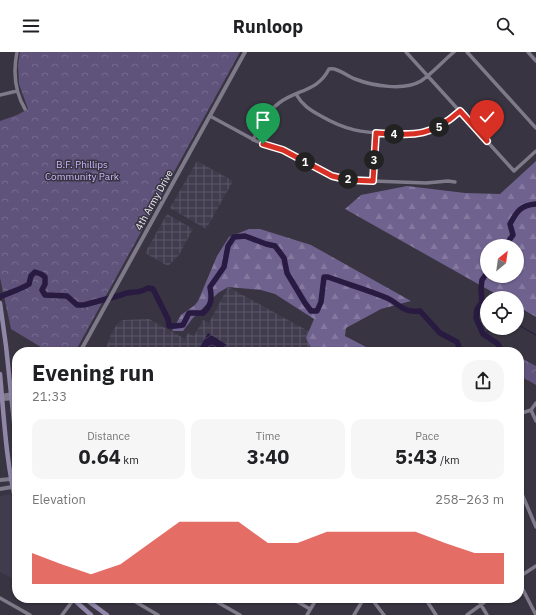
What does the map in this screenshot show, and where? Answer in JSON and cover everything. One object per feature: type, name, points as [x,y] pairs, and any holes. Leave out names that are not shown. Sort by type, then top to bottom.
[{"type":"main road","points":[[0,303],[12,383]]},
{"type":"main road","points":[[0,374],[1,398],[11,479]]},
{"type":"main road","points":[[78,603],[91,615]]},
{"type":"main road","points":[[91,603],[107,615]]},
{"type":"street","points":[[17,52],[15,76],[17,91],[25,109]]},
{"type":"street","points":[[406,52],[514,171],[536,151]]},
{"type":"street","points":[[253,140],[271,110],[283,100],[311,88],[318,83],[329,69],[332,68],[358,80],[382,85],[409,85],[428,76],[454,52]]},
{"type":"street","points":[[467,52],[536,128]]},
{"type":"street","points":[[528,52],[536,61]]},
{"type":"street","name":"4th Army Drive","points":[[83,347],[245,53]]},
{"type":"street","points":[[0,96],[17,91]]},
{"type":"street","points":[[296,94],[300,101],[308,108],[336,124],[354,131],[414,134],[428,132],[444,124],[460,111]]},
{"type":"street","points":[[210,116],[253,140],[283,150],[332,176],[349,180],[428,183],[448,181],[455,182]]},
{"type":"street","points":[[373,181],[376,133]]},
{"type":"street","points":[[1,398],[12,396]]},
{"type":"street","points":[[524,412],[531,410],[536,403]]},
{"type":"street","points":[[531,410],[536,421]]},
{"type":"street","points":[[0,480],[11,479]]},
{"type":"street","points":[[0,489],[12,486]]},
{"type":"street","points":[[524,499],[536,526]]},
{"type":"street","points":[[524,574],[536,566]]},
{"type":"street","points":[[524,592],[536,615]]},
{"type":"street","points":[[0,598],[30,615]]},
{"type":"street","points":[[62,615],[70,603]]},
{"type":"street","points":[[138,603],[158,615]]},
{"type":"street","points":[[219,603],[240,615]]},
{"type":"street","points":[[300,603],[310,609]]},
{"type":"street","points":[[307,615],[314,603]]},
{"type":"street","points":[[354,615],[361,603]]},
{"type":"street","points":[[375,603],[384,615]]},
{"type":"street","points":[[428,603],[436,615]]},
{"type":"street","points":[[467,615],[484,603]]},
{"type":"street","points":[[481,605],[487,615]]},
{"type":"shaded area","points":[[197,161],[233,181],[206,229],[170,208]]},
{"type":"shaded area","points":[[167,214],[193,229],[179,255],[168,266],[145,253]]},
{"type":"shaded area","points":[[228,287],[310,332],[306,338],[310,347],[107,347],[111,334],[118,323],[123,320],[149,319],[185,339],[188,333],[194,336],[203,320],[209,323]]},
{"type":"shaded area","points":[[10,494],[12,496],[12,578],[0,572],[0,496]]},
{"type":"green space","name":"B.F. Phillips Community Park","points":[[20,52],[240,52],[78,347],[41,347],[11,329],[0,278],[0,121],[28,109],[19,84],[18,65]]},
{"type":"green space","points":[[536,161],[536,317],[524,310],[524,291],[491,291],[345,209],[361,195],[407,186],[465,193],[500,194]]},
{"type":"green space","points":[[249,229],[260,229],[311,245],[411,301],[381,309],[346,328],[345,336],[366,347],[310,347],[306,338],[314,319],[275,294],[261,290],[228,287],[218,293],[192,319],[183,331],[172,331],[181,315],[198,301],[217,256],[229,237]]},
{"type":"green space","points":[[524,360],[536,366],[536,385],[524,378]]},
{"type":"water","points":[[208,333],[227,345],[226,347],[200,347]]},
{"type":"waterway","points":[[510,239],[513,235],[510,224],[517,212],[523,207],[536,204]]},
{"type":"waterway","points":[[0,297],[29,284],[31,276],[35,272],[45,277],[45,284],[42,290],[45,295],[67,296],[77,305],[84,305],[148,288],[153,289],[168,319],[169,326],[183,325],[189,313],[203,313],[208,307],[211,298],[210,287],[224,267],[228,246],[234,237],[245,236],[275,246],[284,258],[287,273],[311,311],[317,311],[321,302],[324,277],[328,277],[392,300],[402,308],[409,311],[420,311],[440,333],[457,342],[459,347]]},
{"type":"waterway","points":[[482,283],[482,302],[477,309],[476,318],[483,334],[498,344],[500,347]]},
{"type":"waterway","points":[[524,328],[536,335]]},
{"type":"route","points":[[263,144],[283,150],[332,176],[349,180],[373,181],[376,133],[420,134],[428,132],[449,121],[460,111],[487,141]]}]
